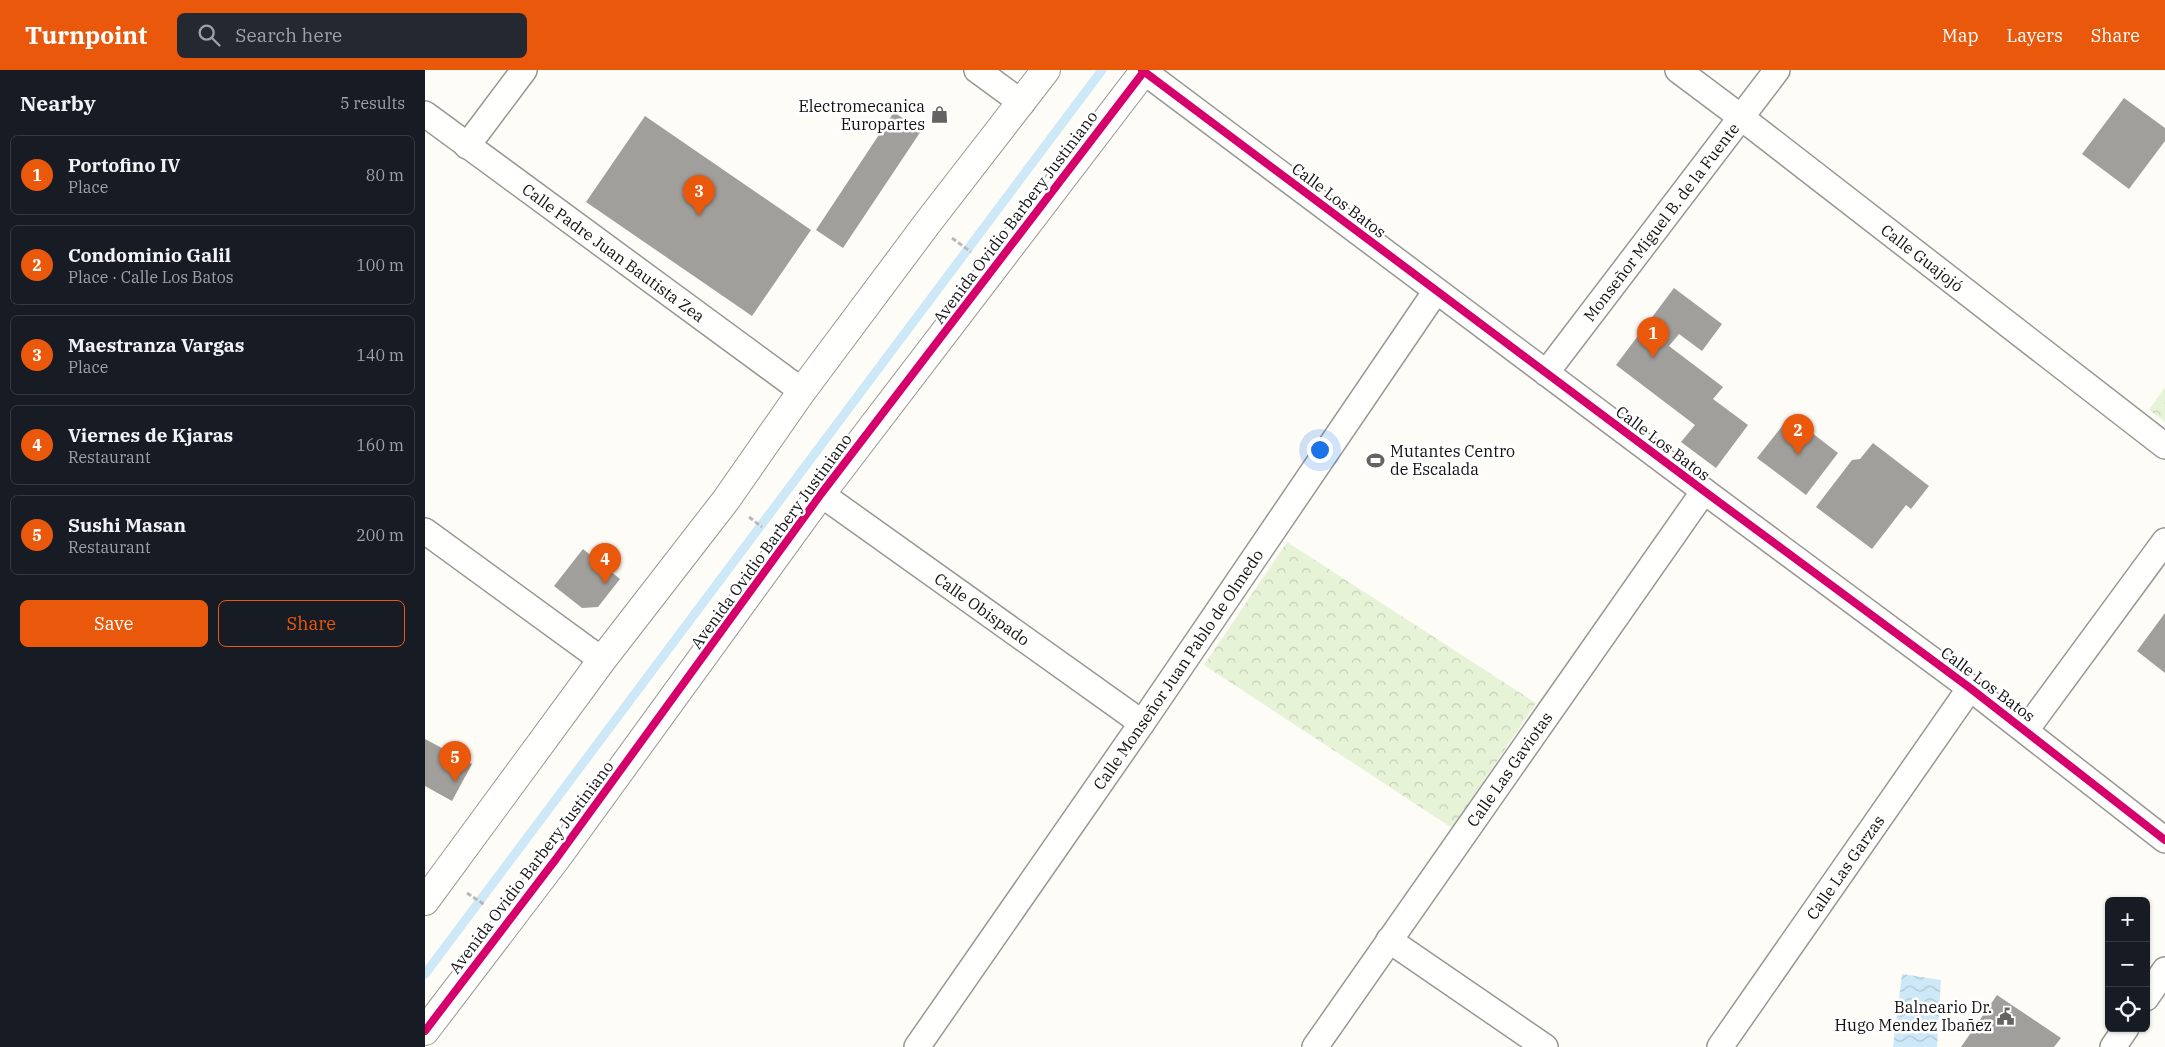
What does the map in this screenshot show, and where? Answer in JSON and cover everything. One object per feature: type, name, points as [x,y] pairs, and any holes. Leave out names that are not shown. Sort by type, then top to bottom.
[{"type":"street","points":[[467,146],[524,70]]},
{"type":"street","points":[[977,70],[1022,103]]},
{"type":"street","points":[[425,901],[602,660],[726,500],[802,391],[929,221],[1046,70]]},
{"type":"street","name":"Calle Los Batos","points":[[1144,70],[1546,374],[2026,730],[2165,840]]},
{"type":"street","name":"Avenida Ovidio Barbery Justiniano","points":[[425,1031],[556,859],[821,494],[1144,70]]},
{"type":"street","name":"Calle Guajojó","points":[[1678,70],[2165,446]]},
{"type":"street","name":"Monseñor Miguel B. de la Fuente","points":[[1546,374],[1777,70]]},
{"type":"street","name":"Calle Padre Juan Bautista Zea","points":[[429,124],[467,146],[802,391]]},
{"type":"street","name":"Calle Monseñor Juan Pablo de Olmedo","points":[[917,1047],[1142,723],[1436,291]]},
{"type":"street","name":"Calle Las Gaviotas","points":[[1315,1047],[1704,491]]},
{"type":"street","name":"Calle Obispado","points":[[821,494],[1142,723]]},
{"type":"street","points":[[425,531],[602,660]]},
{"type":"street","points":[[2026,730],[2165,541]]},
{"type":"street","name":"Calle Las Garzas","points":[[1720,1047],[1970,688]]},
{"type":"street","points":[[1389,940],[1545,1047]]},
{"type":"street","points":[[2150,992],[2165,970]]},
{"type":"street","points":[[2113,1047],[2123,1032]]},
{"type":"path","points":[[467,893],[492,909]]},
{"type":"green space","points":[[2165,387],[2165,422],[2149,410]]},
{"type":"green space","points":[[1287,542],[1536,703],[1452,828],[1204,665]]},
{"type":"water","points":[[1902,974],[1941,980],[1937,1047],[1893,1047]]},
{"type":"building","points":[[2124,98],[2165,128],[2165,141],[2129,189],[2082,154]]},
{"type":"building","points":[[894,112],[921,131],[843,248],[816,230]]},
{"type":"building","points":[[645,116],[811,230],[752,316],[586,202]]},
{"type":"building","points":[[1674,288],[1722,324],[1702,351],[1679,334],[1669,346],[1723,387],[1713,399],[1748,425],[1716,468],[1681,442],[1695,425],[1616,365]]},
{"type":"building","points":[[1790,416],[1838,453],[1806,495],[1757,458]]},
{"type":"building","points":[[1873,443],[1929,486],[1911,509],[1906,505],[1872,549],[1816,507],[1852,460],[1860,459]]},
{"type":"building","points":[[583,549],[620,579],[598,607],[582,608],[554,586]]},
{"type":"building","points":[[2165,613],[2165,673],[2137,651]]},
{"type":"building","points":[[425,739],[472,764],[452,801],[425,786]]},
{"type":"building","name":"Balneario Dr. Hugo Mendez Ibañez","points":[[1997,995],[2061,1038],[2054,1047],[1961,1047]]},
{"type":"waterway","points":[[425,974],[1102,70]]},
{"type":"cycle path","points":[[1142,70],[1970,688],[2165,840]]},
{"type":"cycle path","points":[[425,1031],[556,859],[821,494],[1145,70]]},
{"type":"place","name":"Electromecanica Europartes","points":[[939,115]]},
{"type":"place","name":"Maestranza Vargas","points":[[699,216]]},
{"type":"place","name":"Portofino IV","points":[[1653,358]]},
{"type":"place","name":"Condominio Galil","points":[[1798,455]]},
{"type":"place","name":"Mutantes Centro de Escalada","points":[[1376,460]]},
{"type":"place","name":"Viernes de Kjaras","points":[[605,584]]},
{"type":"place","name":"Sushi Masan","points":[[455,782]]},
{"type":"place","name":"Balneario Dr. Hugo Mendez Ibañez","points":[[2006,1016]]}]
